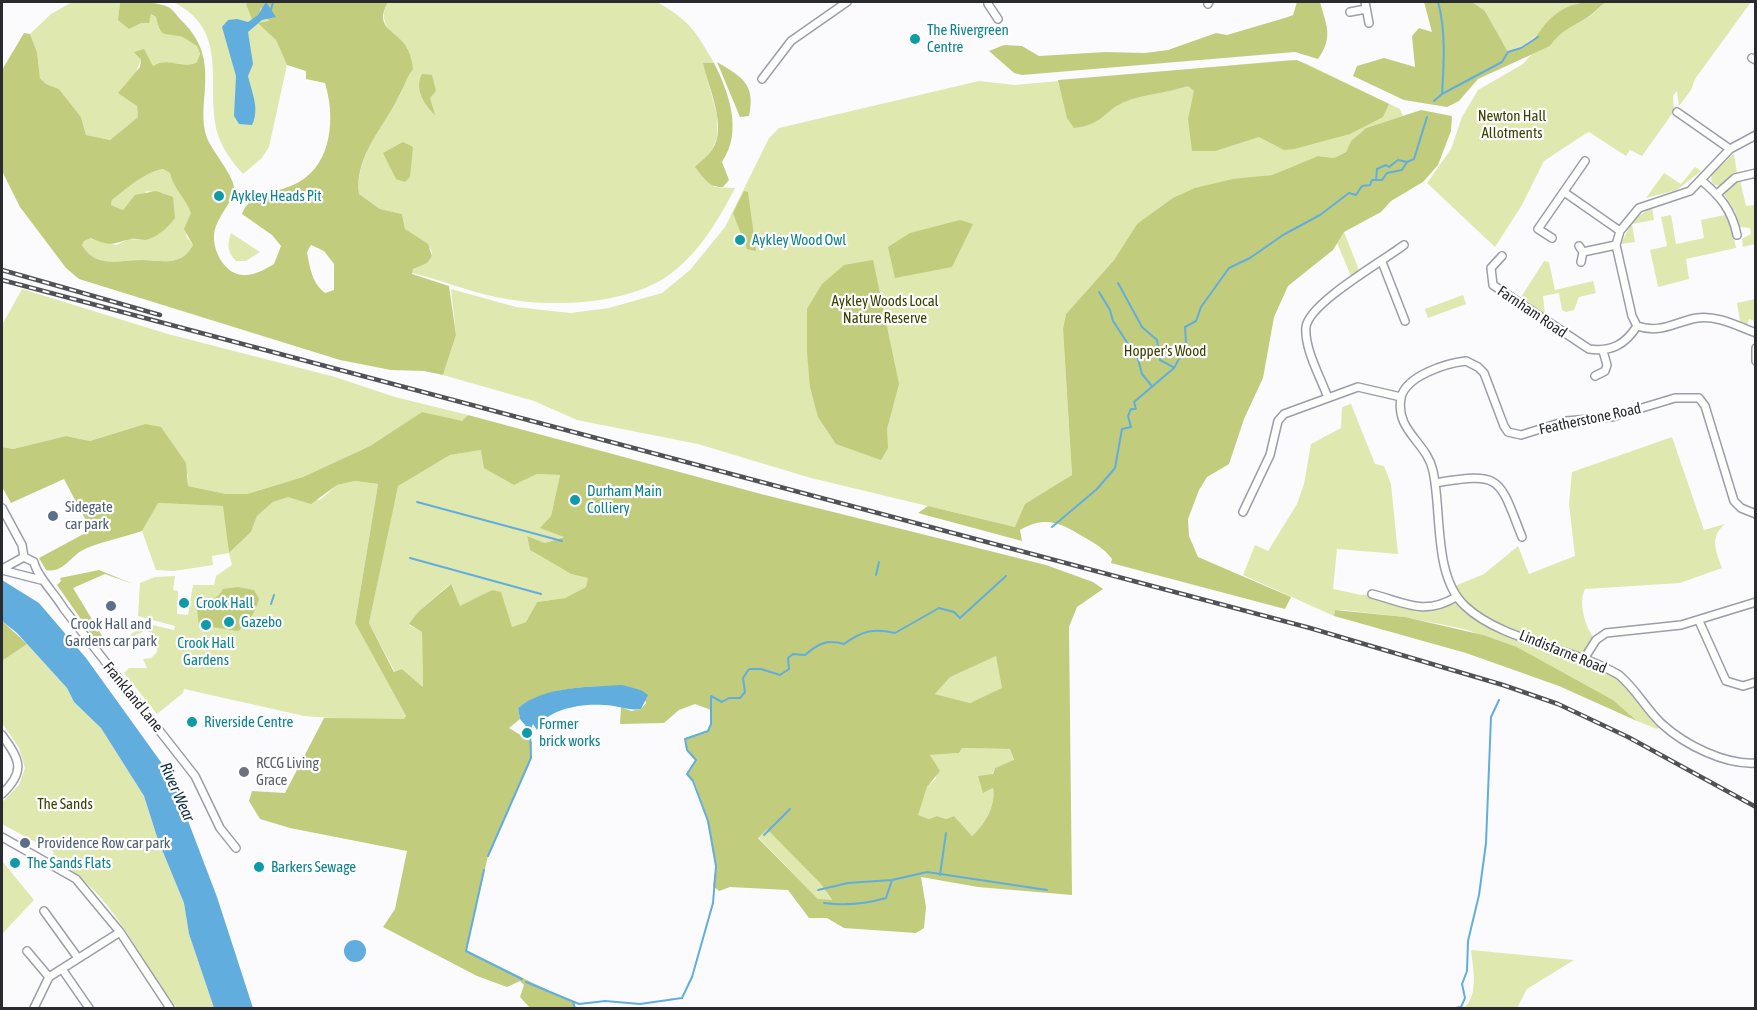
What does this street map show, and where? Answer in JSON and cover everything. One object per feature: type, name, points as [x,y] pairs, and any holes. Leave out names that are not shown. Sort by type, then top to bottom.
[{"type":"street","points":[[762,79],[791,41],[847,2]]},
{"type":"street","points":[[989,2],[998,19]]},
{"type":"street","points":[[1350,12],[1366,5],[1369,23]]},
{"type":"street","points":[[1677,112],[1730,149]]},
{"type":"street","points":[[1637,326],[1632,316],[1616,245],[1620,231],[1639,208],[1681,195],[1701,180],[1730,149],[1755,135]]},
{"type":"street","points":[[1552,238],[1538,229],[1585,161]]},
{"type":"street","points":[[1718,194],[1734,178],[1755,173]]},
{"type":"street","points":[[1701,180],[1718,194],[1730,211],[1737,235]]},
{"type":"street","points":[[1564,192],[1620,231]]},
{"type":"street","points":[[1328,398],[1307,337],[1309,319],[1322,303],[1404,245]]},
{"type":"street","points":[[1581,262],[1581,249],[1616,245]]},
{"type":"street","name":"Farnham Road","points":[[1502,256],[1491,268],[1493,285],[1576,342],[1589,349],[1603,351]]},
{"type":"street","points":[[1382,262],[1405,321]]},
{"type":"street","points":[[1637,326],[1664,329],[1696,318],[1708,317],[1755,333]]},
{"type":"street","points":[[1595,376],[1605,371],[1607,365],[1603,351],[1621,344],[1637,326]]},
{"type":"street","points":[[1755,348],[1755,361]]},
{"type":"street","name":"Featherstone Road","points":[[1401,397],[1408,385],[1416,379],[1466,361],[1478,367],[1484,374],[1508,432],[1521,435],[1566,421],[1612,417],[1675,398],[1699,398],[1705,406],[1734,501],[1741,508],[1755,514]]},
{"type":"street","points":[[1243,512],[1270,455],[1278,422],[1291,410],[1358,387],[1401,397],[1403,425],[1430,461],[1435,483],[1446,574],[1456,597],[1441,605],[1426,608],[1372,594]]},
{"type":"street","points":[[1435,483],[1476,476],[1493,482],[1505,494],[1522,537]]},
{"type":"street","points":[[2,508],[22,545],[24,557]]},
{"type":"street","points":[[2,569],[24,557]]},
{"type":"street","points":[[24,557],[32,560],[34,568],[29,575]]},
{"type":"street","points":[[16,562],[16,569],[20,574]]},
{"type":"street","name":"Frankland Lane","points":[[34,568],[195,777],[220,828],[236,848]]},
{"type":"street","points":[[2,569],[44,580]]},
{"type":"street","name":"Lindisfarne Road","points":[[1456,597],[1488,622],[1607,668],[1629,683],[1663,724],[1674,733],[1731,762],[1755,763]]},
{"type":"street","points":[[1584,659],[1596,640],[1606,633],[1662,628],[1699,621],[1755,602]]},
{"type":"street","points":[[1699,621],[1726,681],[1743,686],[1755,682]]},
{"type":"street","points":[[2,735],[16,757],[19,770],[17,777],[2,794]]},
{"type":"street","points":[[2,837],[76,879],[120,932],[170,1008]]},
{"type":"street","points":[[44,911],[78,958]]},
{"type":"street","points":[[34,1008],[49,977],[120,932]]},
{"type":"street","points":[[27,951],[49,977]]},
{"type":"street","points":[[62,969],[89,1008]]},
{"type":"green space","points":[[72,2],[120,2],[119,9],[134,26],[150,14],[156,17],[160,31],[182,36],[197,46],[200,54],[197,62],[192,64],[164,63],[153,66],[137,56],[141,60],[135,74],[131,101],[137,106],[138,117],[110,140],[86,135],[81,117],[59,89],[46,84],[40,78],[37,52],[30,34],[51,14]]},
{"type":"green space","points":[[120,2],[161,4],[173,11],[193,33],[201,49],[205,67],[203,113],[205,132],[234,185],[230,201],[215,230],[214,242],[218,256],[232,272],[249,275],[274,264],[281,246],[272,235],[242,214],[246,206],[259,196],[291,186],[310,174],[325,151],[329,137],[330,109],[325,83],[306,79],[306,71],[287,65],[276,40],[258,23],[269,21],[261,7],[259,15],[252,19],[246,4],[250,2],[388,2],[383,18],[385,24],[404,43],[413,69],[366,154],[361,167],[359,194],[380,209],[402,214],[405,229],[428,244],[432,256],[427,263],[413,269],[412,274],[449,286],[456,335],[443,375],[424,371],[391,370],[340,360],[79,279],[66,268],[20,207],[2,171],[2,70],[24,33],[30,34],[37,52],[40,78],[46,84],[59,89],[81,117],[86,135],[110,140],[138,117],[137,106],[118,93],[140,67],[141,60],[134,52],[144,49],[153,66],[164,62],[192,64],[197,62],[200,54],[197,46],[186,39],[163,33],[156,17],[151,14],[149,23],[141,23],[129,29],[118,20]],"holes":[[[163,169],[170,173],[173,183],[191,213],[184,229],[193,245],[188,252],[181,258],[171,261],[117,262],[101,260],[88,253],[82,245],[84,241],[91,238],[111,244],[133,239],[145,240],[158,235],[169,225],[175,218],[173,197],[156,191],[135,195],[123,210],[111,205],[112,200],[136,182]],[[311,245],[324,251],[334,264],[334,290],[325,293],[314,280],[307,252]]]},
{"type":"green space","points":[[173,2],[266,2],[276,17],[268,31],[276,40],[287,65],[269,147],[262,158],[243,174],[229,156],[218,135],[214,117],[212,61],[203,28],[191,14]]},
{"type":"green space","points":[[388,2],[657,2],[685,21],[714,63],[703,63],[717,115],[717,138],[712,150],[714,187],[735,188],[699,247],[669,275],[651,285],[631,293],[585,302],[538,303],[485,295],[412,273],[413,269],[432,256],[431,249],[405,229],[402,214],[380,209],[359,194],[361,167],[372,142],[400,95],[406,72],[408,49],[392,33],[385,22],[385,9]]},
{"type":"green space","points":[[1297,2],[1320,2],[1327,37],[1318,59],[1295,52],[1022,75],[1014,73],[989,51],[1004,45],[1022,46],[1039,56],[1106,52],[1145,53],[1168,50],[1216,33],[1227,35],[1288,17],[1293,15]]},
{"type":"green space","points":[[1424,2],[1472,2],[1485,11],[1508,52],[1533,40],[1549,20],[1568,7],[1586,2],[1606,2],[1588,17],[1562,33],[1550,46],[1478,79],[1459,101],[1447,107],[1404,100],[1353,76],[1357,66],[1384,58],[1415,67],[1412,36],[1419,28],[1432,32]]},
{"type":"green space","points":[[1472,2],[1582,2],[1560,12],[1530,41],[1508,52],[1485,11]]},
{"type":"green space","name":"Newton Hall Allotments","points":[[1606,2],[1751,2],[1695,79],[1691,90],[1679,106],[1677,91],[1673,96],[1674,111],[1642,156],[1630,150],[1626,156],[1589,132],[1585,134],[1544,161],[1522,205],[1495,247],[1427,183],[1451,149],[1462,117],[1478,90],[1523,64],[1532,54],[1550,46],[1556,36],[1571,25],[1589,17]]},
{"type":"green space","name":"Aykley Woods Local Nature Reserve","points":[[1290,60],[1305,63],[1400,109],[1403,116],[1366,128],[1351,141],[1346,152],[1334,158],[1318,156],[1272,175],[1248,178],[1137,224],[1114,260],[1066,314],[1063,329],[1072,475],[1015,527],[811,478],[698,444],[577,420],[534,401],[443,375],[456,335],[451,289],[516,307],[570,313],[609,308],[662,293],[690,270],[725,227],[769,138],[779,128],[979,81],[1015,85]]},
{"type":"green space","points":[[1297,60],[1389,104],[1383,117],[1350,134],[1294,149],[1284,150],[1259,137],[1215,151],[1192,151],[1188,119],[1194,91],[1188,86],[1124,102],[1097,121],[1074,128],[1067,118],[1058,80]]},
{"type":"green space","points":[[717,62],[740,77],[749,89],[751,105],[749,116],[740,117]]},
{"type":"green space","points":[[703,63],[714,63],[725,87],[732,112],[732,138],[722,162],[729,180],[723,187],[710,184],[695,167],[712,150],[718,130],[718,119]]},
{"type":"green space","points":[[422,74],[432,75],[436,91],[430,98],[435,115],[421,96],[419,85]]},
{"type":"green space","name":"Hopper's Wood","points":[[1421,110],[1452,116],[1451,131],[1438,165],[1423,182],[1391,201],[1381,212],[1344,232],[1333,250],[1288,286],[1274,317],[1263,378],[1244,419],[1229,464],[1207,477],[1199,490],[1188,519],[1189,536],[1198,557],[1291,597],[1285,609],[1111,563],[1112,559],[1098,546],[1059,524],[1037,523],[1020,530],[1022,541],[918,513],[928,506],[1015,527],[1025,504],[1072,475],[1063,329],[1066,314],[1114,260],[1137,224],[1173,198],[1195,188],[1233,179],[1272,175],[1318,156],[1334,158],[1346,152],[1351,141],[1366,128]]},
{"type":"green space","points":[[403,142],[413,147],[410,177],[405,182],[396,179],[383,153]]},
{"type":"green space","points":[[1734,154],[1737,173],[1720,186],[1714,185],[1711,180],[1712,173]]},
{"type":"green space","points":[[1695,167],[1701,171],[1677,190],[1646,198],[1664,173],[1681,184]]},
{"type":"green space","points":[[163,169],[170,173],[190,206],[191,215],[186,236],[193,245],[188,252],[181,258],[171,261],[117,262],[101,260],[88,253],[82,245],[90,238],[116,245],[129,239],[143,240],[162,232],[165,194],[147,191],[123,210],[111,205],[112,200],[136,182]]},
{"type":"green space","points":[[1740,180],[1746,206],[1755,205],[1755,244],[1743,247],[1742,239],[1751,234],[1750,228],[1740,227],[1735,211],[1724,194]]},
{"type":"green space","points":[[744,191],[748,192],[756,251],[747,249],[733,213]]},
{"type":"green space","points":[[1652,207],[1654,220],[1632,224],[1635,242],[1621,244],[1633,220]]},
{"type":"green space","points":[[1729,214],[1736,248],[1686,259],[1689,279],[1658,287],[1650,250],[1667,246],[1661,217],[1671,215],[1676,244],[1704,238],[1701,220]]},
{"type":"green space","points":[[960,220],[973,224],[952,267],[895,278],[888,247],[910,233]]},
{"type":"green space","points":[[1344,232],[1359,270],[1351,276],[1337,243]]},
{"type":"green space","points":[[231,233],[260,252],[246,261],[236,261],[229,248]]},
{"type":"green space","points":[[873,260],[899,384],[887,429],[888,448],[881,460],[836,444],[818,417],[810,387],[807,352],[807,309],[822,284],[844,265]]},
{"type":"green space","points":[[1544,261],[1549,262],[1555,290],[1593,281],[1596,293],[1579,297],[1574,310],[1566,312],[1562,310],[1559,293],[1543,296],[1545,314],[1521,297]]},
{"type":"green space","points":[[22,289],[168,334],[335,377],[395,397],[468,415],[462,422],[422,412],[370,446],[303,477],[247,494],[226,494],[188,486],[188,475],[145,424],[90,441],[66,436],[13,449],[3,447],[2,325]]},
{"type":"green space","points":[[1463,295],[1466,304],[1428,318],[1425,309]]},
{"type":"green space","points":[[1755,299],[1755,321],[1749,319],[1747,325],[1740,321],[1737,303]]},
{"type":"green space","points":[[1351,404],[1375,464],[1384,466],[1391,484],[1398,554],[1337,549],[1333,589],[1361,595],[1372,594],[1426,608],[1455,597],[1450,588],[1484,574],[1518,546],[1529,574],[1575,556],[1569,504],[1572,472],[1672,437],[1704,530],[1725,524],[1715,539],[1722,568],[1680,583],[1585,589],[1582,601],[1586,622],[1596,640],[1584,659],[1619,675],[1663,724],[1657,729],[1637,721],[1613,700],[1517,647],[1464,629],[1405,617],[1343,610],[1335,610],[1334,616],[1243,575],[1255,545],[1268,551],[1297,504],[1304,484],[1311,444],[1341,428],[1342,407]]},
{"type":"green space","points":[[422,412],[462,421],[468,415],[761,494],[1046,565],[1093,582],[1103,589],[1077,607],[1069,627],[1072,895],[978,887],[921,877],[926,907],[924,928],[916,933],[844,928],[827,918],[809,918],[788,890],[730,887],[719,891],[713,886],[716,866],[708,821],[694,781],[687,774],[696,760],[687,750],[685,739],[708,731],[711,724],[711,710],[695,704],[679,710],[664,723],[620,724],[621,707],[631,711],[641,709],[646,703],[641,690],[595,686],[543,695],[518,708],[520,719],[509,728],[532,742],[531,758],[488,856],[466,951],[573,1002],[575,1008],[530,1008],[520,997],[524,985],[520,981],[507,987],[477,976],[383,927],[395,909],[407,851],[290,828],[260,819],[249,801],[252,791],[285,793],[324,718],[404,719],[406,716],[355,623],[378,484],[355,481],[337,485],[311,504],[288,497],[273,502],[257,516],[251,532],[229,553],[223,506],[158,503],[142,531],[87,548],[63,566],[52,570],[46,570],[39,558],[91,530],[64,479],[11,503],[2,487],[2,447],[13,449],[66,436],[90,441],[145,424],[161,427],[186,463],[188,486],[226,494],[247,494],[303,477],[370,446]],"holes":[[[481,450],[484,468],[514,485],[537,474],[560,475],[551,516],[540,528],[564,537],[545,543],[527,536],[530,550],[571,574],[588,578],[586,587],[565,598],[537,602],[526,622],[512,627],[501,592],[492,590],[460,606],[451,584],[418,612],[409,624],[422,632],[423,687],[402,669],[394,672],[369,623],[398,486],[450,455]],[[996,656],[1002,688],[970,703],[935,694],[950,677]],[[962,748],[1010,749],[1014,760],[995,768],[993,774],[978,776],[983,793],[993,788],[993,801],[981,826],[972,836],[954,816],[946,819],[937,816],[929,819],[918,815],[927,787],[940,771],[930,755],[959,753]],[[767,829],[820,883],[832,900],[818,899],[758,838]]]},
{"type":"green space","points":[[481,450],[514,485],[537,474],[560,475],[551,516],[565,536],[545,543],[527,536],[530,550],[571,574],[589,578],[586,587],[565,598],[537,602],[526,622],[512,627],[492,590],[460,607],[450,584],[418,612],[409,625],[422,632],[423,687],[402,669],[395,672],[369,623],[397,486],[450,455]]},
{"type":"green space","points":[[355,481],[378,484],[355,623],[406,716],[404,719],[358,720],[304,716],[184,689],[183,693],[157,714],[124,673],[129,668],[147,668],[143,659],[151,658],[157,652],[158,640],[153,633],[145,631],[133,636],[130,645],[124,641],[144,623],[174,630],[175,626],[138,616],[140,583],[155,577],[175,576],[173,590],[178,591],[177,614],[188,615],[193,585],[214,585],[216,576],[232,565],[229,553],[251,532],[257,516],[273,502],[287,497],[320,500],[337,485]]},
{"type":"green space","points":[[157,503],[224,506],[229,553],[212,556],[213,565],[174,571],[156,570],[142,531]]},
{"type":"green space","points":[[99,570],[133,584],[105,574],[73,588],[104,639],[99,645],[57,585],[61,581],[60,578]]},
{"type":"green space","points":[[238,587],[254,590],[259,599],[245,625],[238,631],[199,625],[197,610],[218,596],[223,589]]},
{"type":"green space","points":[[1335,610],[1405,617],[1483,635],[1517,647],[1613,700],[1637,721],[1559,686],[1466,653],[1334,616]]},
{"type":"green space","points":[[2,621],[27,644],[2,661]]},
{"type":"green space","name":"The Sands","points":[[27,644],[67,688],[74,702],[101,728],[144,796],[158,840],[184,903],[189,934],[214,1008],[177,1008],[107,905],[93,890],[72,871],[51,859],[54,852],[2,824],[2,802],[19,785],[25,768],[19,748],[2,723],[2,661]]},
{"type":"green space","points":[[996,655],[1003,688],[970,703],[935,694],[949,677]]},
{"type":"green space","points":[[962,748],[1010,749],[1014,761],[995,768],[983,793],[993,788],[991,808],[981,826],[972,836],[954,816],[946,819],[937,816],[929,819],[917,815],[927,787],[936,778],[930,755],[959,753]]},
{"type":"green space","points":[[767,828],[820,883],[832,901],[818,899],[758,837]]},
{"type":"green space","points":[[2,861],[34,900],[2,934]]},
{"type":"green space","points":[[1471,950],[1574,960],[1527,989],[1517,1008],[1464,1008],[1469,1003],[1473,989],[1474,973]]},
{"type":"water","points":[[266,2],[276,17],[262,20],[248,32],[253,64],[248,76],[255,101],[254,119],[252,125],[239,124],[234,116],[236,76],[222,27],[228,20],[237,19],[248,22],[258,15]]},
{"type":"water","name":"River Wear","points":[[2,580],[39,603],[86,658],[171,776],[217,897],[253,1008],[214,1008],[189,934],[184,903],[158,840],[144,796],[101,728],[74,702],[67,688],[17,633],[2,621]]},
{"type":"water","points":[[622,685],[641,690],[648,695],[641,709],[609,705],[575,706],[548,717],[537,730],[533,724],[530,731],[520,719],[518,708],[540,695],[582,687]]},
{"type":"water","points":[[355,940],[363,943],[366,951],[363,959],[355,962],[347,959],[344,951],[347,943]]},
{"type":"waterway","points":[[271,10],[273,2]]},
{"type":"waterway","points":[[1434,101],[1442,94],[1443,71],[1443,36],[1438,2]]},
{"type":"waterway","points":[[1442,94],[1502,62],[1508,52],[1521,48],[1538,37]]},
{"type":"waterway","points":[[1052,527],[1097,489],[1115,468],[1122,429],[1131,427],[1128,416],[1131,409],[1136,409],[1134,402],[1174,368],[1181,355],[1181,348],[1186,342],[1185,327],[1196,321],[1201,307],[1229,268],[1250,258],[1283,235],[1320,215],[1349,193],[1356,195],[1362,186],[1370,185],[1372,180],[1382,180],[1387,173],[1402,170],[1407,162],[1414,159],[1427,117]]},
{"type":"waterway","points":[[1376,180],[1377,169],[1386,165],[1389,167],[1398,160],[1407,162]]},
{"type":"waterway","points":[[1118,283],[1142,327],[1157,340],[1160,360],[1173,367]]},
{"type":"waterway","points":[[1099,292],[1110,310],[1113,321],[1138,359],[1142,374],[1151,385]]},
{"type":"waterway","points":[[417,502],[562,541]]},
{"type":"waterway","points":[[410,558],[541,594]]},
{"type":"waterway","points":[[876,575],[879,562]]},
{"type":"waterway","points":[[526,982],[579,1004],[605,1001],[640,1004],[682,998],[692,977],[713,903],[716,866],[708,821],[693,781],[687,774],[696,760],[687,750],[685,739],[708,731],[711,724],[711,696],[722,702],[729,698],[740,698],[745,692],[743,678],[749,669],[761,669],[780,675],[789,669],[788,658],[793,654],[805,655],[823,644],[832,642],[844,644],[862,633],[874,631],[895,633],[939,608],[954,612],[960,618],[1006,576]]},
{"type":"waterway","points":[[271,604],[274,595]]},
{"type":"waterway","points":[[1456,1008],[1461,1007],[1465,998],[1462,984],[1467,971],[1468,941],[1479,895],[1486,843],[1491,717],[1499,700]]},
{"type":"waterway","points":[[488,856],[531,758],[530,731]]},
{"type":"waterway","points":[[764,835],[790,809]]},
{"type":"waterway","points":[[940,875],[946,833]]},
{"type":"waterway","points":[[484,870],[466,951],[522,979]]},
{"type":"waterway","points":[[824,903],[855,904],[886,898],[892,880],[927,872],[1047,890]]},
{"type":"waterway","points":[[818,890],[848,883],[892,880]]},
{"type":"waterway","points":[[573,1002],[575,1008]]},
{"type":"railway","points":[[2,270],[160,315]]},
{"type":"railway","points":[[2,280],[1310,628],[1503,685],[1558,704],[1628,737],[1756,807]]},
{"type":"place","name":"The Rivergreen Centre","points":[[915,39]]},
{"type":"place","name":"Aykley Heads Pit","points":[[219,196]]},
{"type":"place","name":"Aykley Wood Owl","points":[[740,240]]},
{"type":"place","name":"Durham Main Colliery","points":[[575,500]]},
{"type":"place","name":"Sidegate car park","points":[[53,516]]},
{"type":"place","name":"Crook Hall","points":[[184,603]]},
{"type":"place","name":"Crook Hall and Gardens car park","points":[[111,606]]},
{"type":"place","name":"Gazebo","points":[[229,622]]},
{"type":"place","name":"Crook Hall Gardens","points":[[206,625]]},
{"type":"place","name":"Riverside Centre","points":[[192,722]]},
{"type":"place","name":"Former brick works","points":[[527,733]]},
{"type":"place","name":"RCCG Living Grace","points":[[244,772]]},
{"type":"place","name":"Providence Row car park","points":[[25,843]]},
{"type":"place","name":"The Sands Flats","points":[[15,863]]},
{"type":"place","name":"Barkers Sewage","points":[[259,867]]}]
